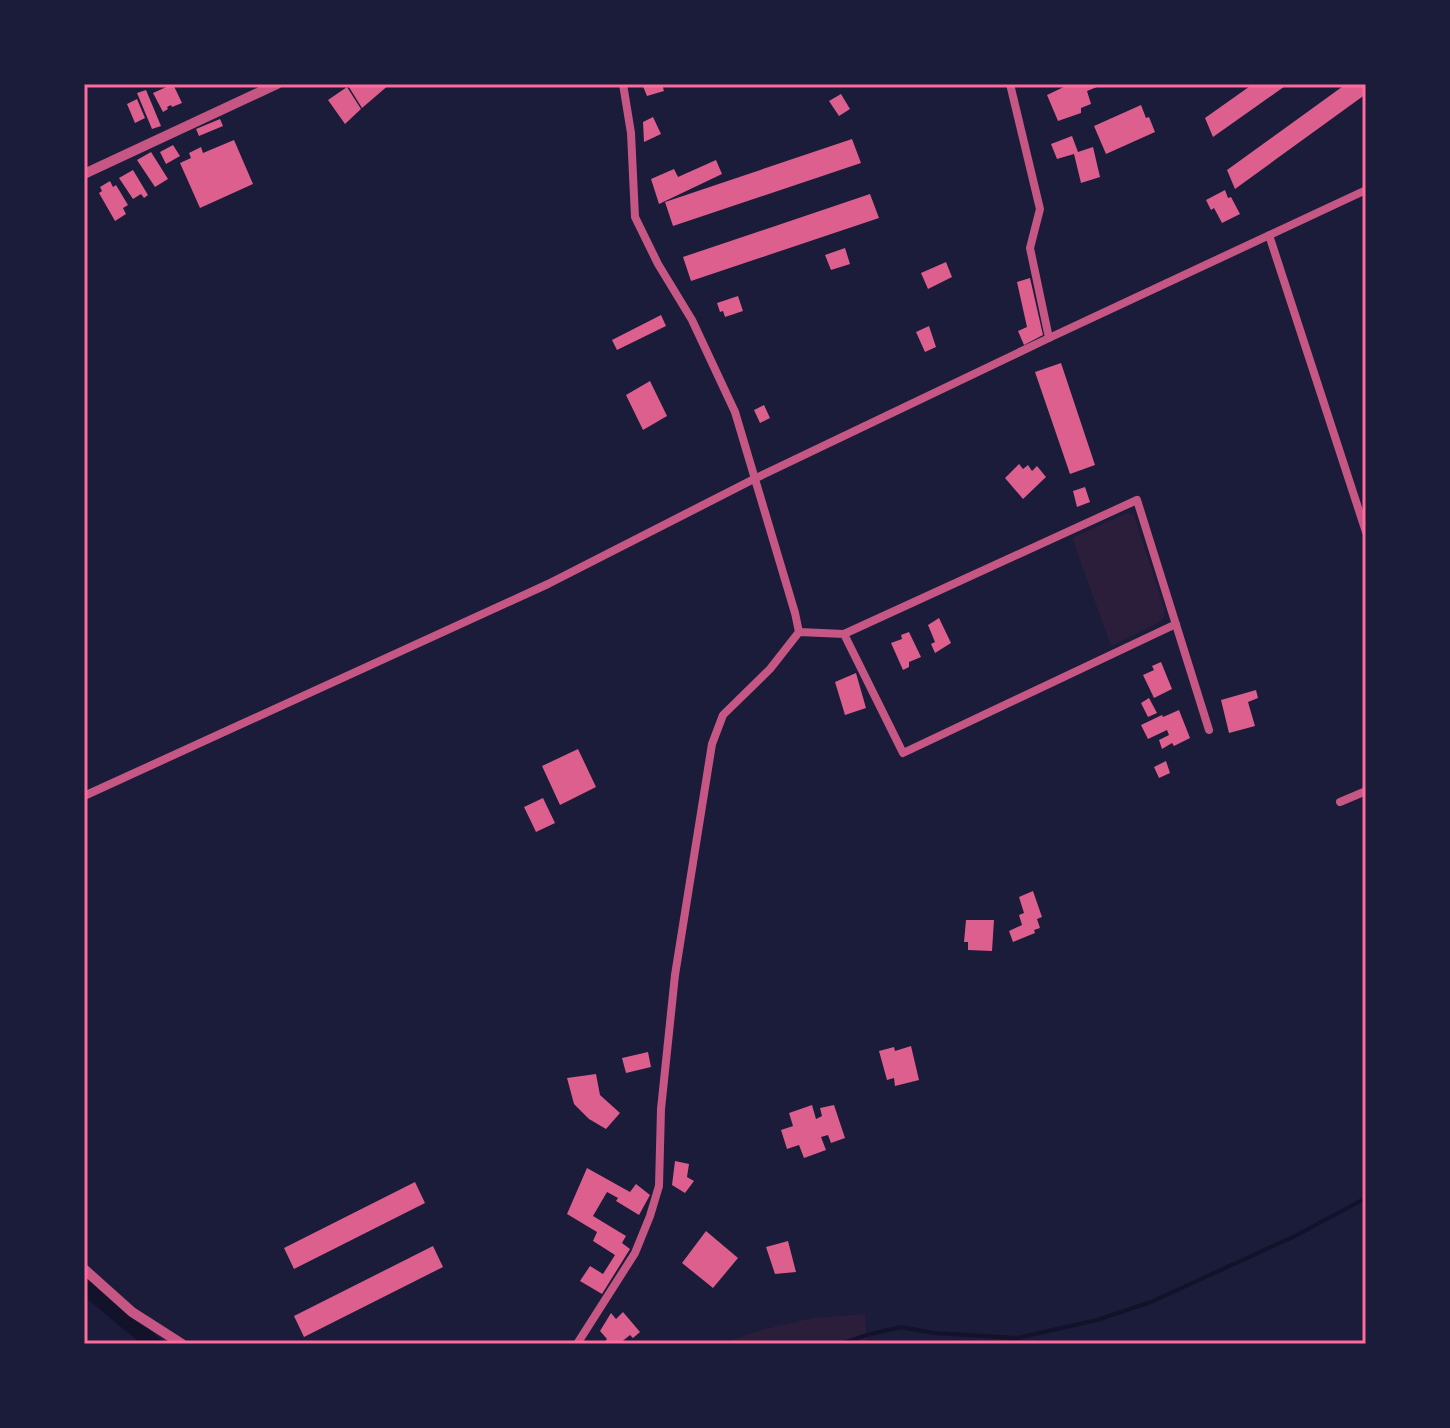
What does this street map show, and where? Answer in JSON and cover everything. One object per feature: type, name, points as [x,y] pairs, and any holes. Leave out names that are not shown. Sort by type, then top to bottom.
[{"type":"street","points":[[84,174],[277,84]]},
{"type":"street","points":[[577,1344],[635,1253],[659,1186],[661,1109],[675,975],[712,744],[723,715],[770,669],[799,632],[735,412],[692,320],[658,264],[635,217],[631,133],[623,84]]},
{"type":"street","points":[[1010,84],[1040,209],[1030,248],[1049,338]]},
{"type":"street","points":[[84,796],[548,584],[754,479],[1366,190]]},
{"type":"street","points":[[1269,235],[1366,532]]},
{"type":"street","points":[[799,632],[844,634],[1137,500],[1209,730]]},
{"type":"street","points":[[844,634],[903,753],[1176,624]]},
{"type":"street","points":[[1340,802],[1366,791]]},
{"type":"street","points":[[84,1269],[132,1312],[182,1344]]},
{"type":"shaded area","points":[[1127,513],[1134,515],[1164,608],[1164,617],[1111,646],[1072,538]]},
{"type":"shaded area","points":[[865,1314],[867,1344],[721,1344],[757,1331],[813,1318]]},
{"type":"building","points":[[173,84],[182,103],[171,105],[163,112],[153,93]]},
{"type":"building","points":[[347,84],[390,84],[362,108]]},
{"type":"building","points":[[642,84],[662,84],[664,91],[647,96]]},
{"type":"building","points":[[1070,84],[1096,84],[1097,87],[1087,91],[1091,104],[1081,108],[1081,113],[1058,121],[1047,95]]},
{"type":"building","points":[[1253,84],[1288,84],[1213,137],[1205,118]]},
{"type":"building","points":[[1346,84],[1366,84],[1366,94],[1235,189],[1227,170]]},
{"type":"building","points":[[347,87],[361,109],[345,124],[328,100]]},
{"type":"building","points":[[146,90],[161,126],[152,129],[137,93]]},
{"type":"building","points":[[841,94],[850,109],[839,116],[829,101]]},
{"type":"building","points":[[137,99],[145,118],[135,123],[127,104]]},
{"type":"building","points":[[1141,105],[1155,132],[1106,154],[1094,126]]},
{"type":"building","points":[[653,117],[661,134],[644,142],[643,122]]},
{"type":"building","points":[[220,119],[223,126],[199,136],[196,129]]},
{"type":"building","points":[[1072,136],[1078,152],[1093,147],[1100,177],[1081,183],[1074,154],[1057,159],[1051,144]]},
{"type":"building","points":[[852,139],[861,163],[673,226],[665,202]]},
{"type":"building","points":[[234,140],[253,184],[200,208],[180,163],[191,158],[189,153],[201,147],[203,153]]},
{"type":"building","points":[[173,145],[180,156],[166,164],[160,152]]},
{"type":"building","points":[[151,152],[168,179],[155,187],[137,160]]},
{"type":"building","points":[[716,160],[722,174],[659,204],[651,179],[674,169],[678,177]]},
{"type":"building","points":[[133,170],[148,195],[144,198],[141,194],[133,199],[119,178]]},
{"type":"building","points":[[110,181],[128,205],[123,208],[126,214],[115,221],[99,193],[102,191],[100,187]]},
{"type":"building","points":[[1225,190],[1240,214],[1222,223],[1206,200]]},
{"type":"building","points":[[870,194],[879,218],[691,281],[683,257]]},
{"type":"building","points":[[845,248],[850,264],[831,270],[825,255]]},
{"type":"building","points":[[946,262],[952,277],[928,289],[921,273]]},
{"type":"building","points":[[1030,278],[1043,335],[1024,345],[1018,331],[1027,327],[1017,282]]},
{"type":"building","points":[[738,296],[743,311],[725,317],[717,303]]},
{"type":"building","points":[[661,315],[666,326],[617,350],[612,340]]},
{"type":"building","points":[[929,326],[936,347],[925,352],[916,332]]},
{"type":"building","points":[[1061,363],[1095,465],[1070,474],[1035,372]]},
{"type":"building","points":[[650,381],[667,416],[643,430],[626,395]]},
{"type":"building","points":[[764,405],[770,418],[760,423],[754,410]]},
{"type":"building","points":[[1019,464],[1023,469],[1028,465],[1032,471],[1037,466],[1046,477],[1023,499],[1005,478]]},
{"type":"building","points":[[1085,487],[1090,502],[1077,507],[1073,491]]},
{"type":"building","points":[[939,618],[951,643],[935,653],[931,644],[935,642],[928,625]]},
{"type":"building","points":[[909,632],[921,657],[909,662],[909,667],[903,670],[891,643]]},
{"type":"building","points":[[1161,662],[1172,689],[1154,698],[1143,675]]},
{"type":"building","points":[[856,673],[866,708],[845,715],[835,682]]},
{"type":"building","points":[[1256,690],[1258,698],[1248,702],[1255,726],[1229,733],[1221,700]]},
{"type":"building","points":[[1149,698],[1157,713],[1148,717],[1141,703]]},
{"type":"building","points":[[1179,710],[1190,738],[1162,749],[1159,740],[1169,735],[1167,730],[1148,739],[1141,725]]},
{"type":"building","points":[[578,749],[596,787],[560,805],[542,766]]},
{"type":"building","points":[[1166,761],[1170,773],[1159,778],[1154,767]]},
{"type":"building","points":[[543,798],[555,823],[536,832],[524,807]]},
{"type":"building","points":[[1033,891],[1042,917],[1037,919],[1040,928],[1013,942],[1009,931],[1022,925],[1019,915],[1024,913],[1019,897]]},
{"type":"building","points":[[966,920],[994,920],[992,951],[968,950],[968,942],[964,942]]},
{"type":"building","points":[[911,1046],[919,1080],[895,1086],[894,1078],[887,1080],[879,1051],[894,1047],[895,1051]]},
{"type":"building","points":[[648,1052],[651,1067],[626,1073],[622,1058]]},
{"type":"building","points":[[596,1074],[600,1095],[620,1113],[606,1129],[589,1119],[574,1104],[567,1078]]},
{"type":"building","points":[[812,1105],[816,1119],[822,1116],[820,1108],[834,1105],[845,1138],[831,1143],[828,1135],[821,1137],[826,1150],[804,1158],[799,1145],[787,1149],[781,1130],[793,1126],[789,1113]]},
{"type":"building","points":[[675,1161],[689,1164],[687,1177],[694,1181],[685,1193],[672,1185]]},
{"type":"building","points":[[587,1168],[630,1192],[636,1184],[650,1195],[639,1215],[607,1192],[593,1216],[626,1236],[622,1243],[630,1249],[602,1294],[580,1281],[590,1266],[603,1274],[615,1255],[593,1241],[597,1232],[567,1214]]},
{"type":"building","points":[[415,1182],[425,1203],[294,1269],[284,1248]]},
{"type":"building","points":[[706,1231],[738,1258],[713,1288],[682,1263]]},
{"type":"building","points":[[788,1241],[796,1272],[775,1274],[766,1247]]},
{"type":"building","points":[[433,1246],[443,1267],[304,1337],[294,1316]]},
{"type":"building","points":[[623,1312],[640,1332],[619,1344],[603,1344],[607,1339],[600,1331],[611,1313],[616,1319]]},
{"type":"waterway","points":[[840,1344],[901,1327],[934,1333],[1017,1338],[1097,1320],[1151,1302],[1295,1236],[1366,1198]]},
{"type":"waterway","points":[[84,1286],[154,1344]]}]
